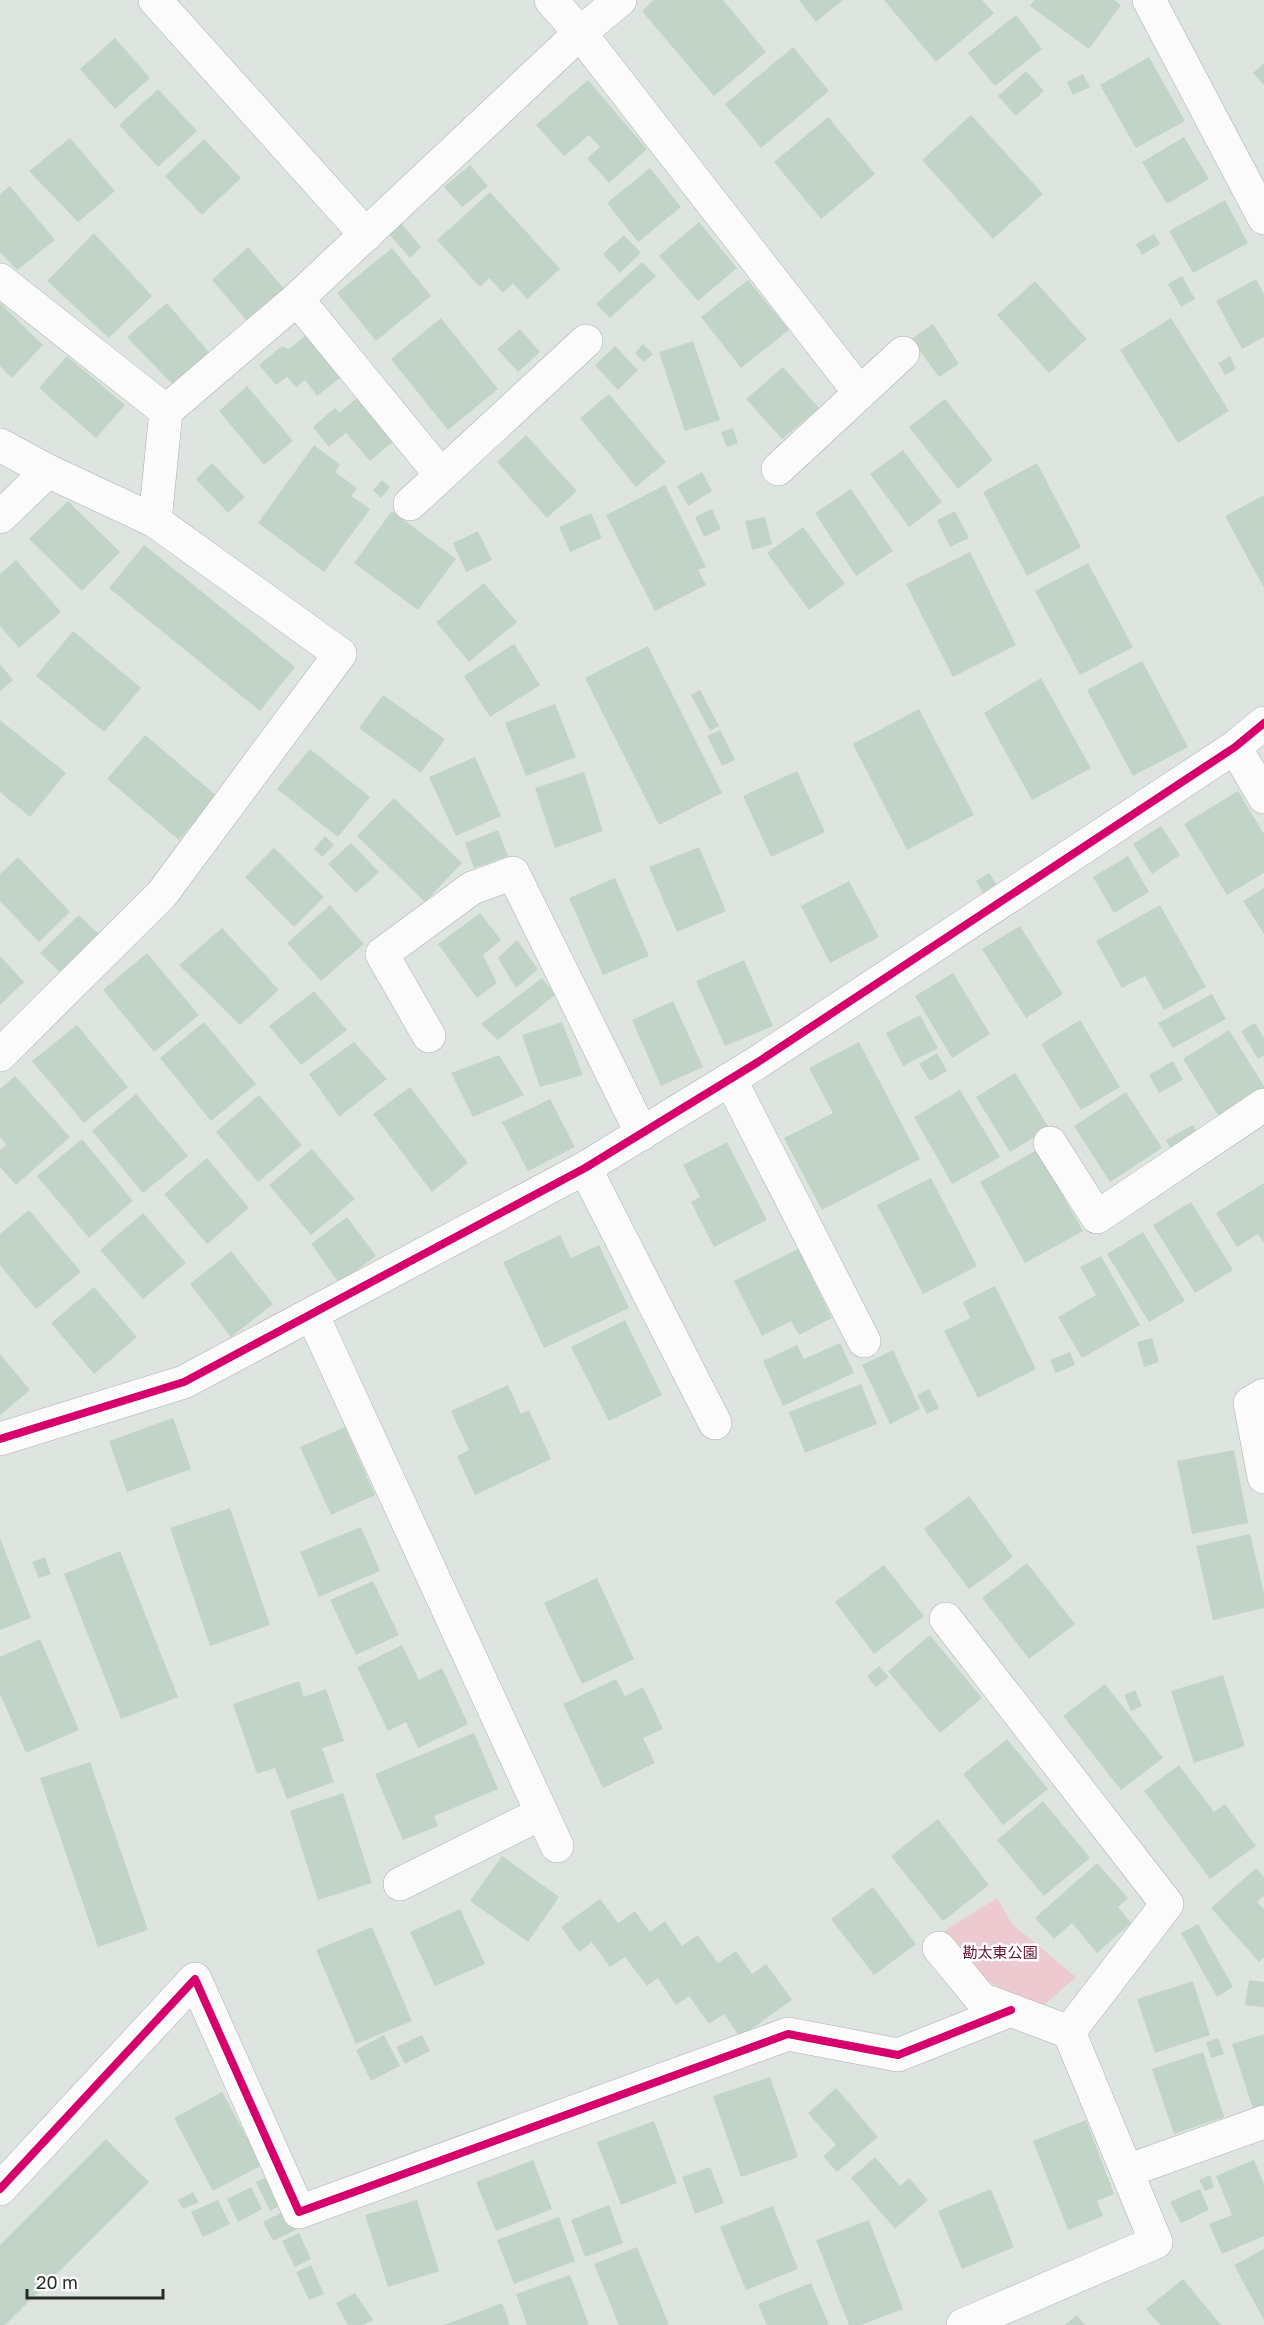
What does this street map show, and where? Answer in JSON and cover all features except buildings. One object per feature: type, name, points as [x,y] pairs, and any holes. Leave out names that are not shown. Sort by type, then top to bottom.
[{"type":"street","points":[[155,0],[366,235]]},
{"type":"street","points":[[550,0],[580,33],[860,393]]},
{"type":"street","points":[[155,521],[166,411],[297,299],[580,33],[620,0]]},
{"type":"street","points":[[1149,0],[1261,206]]},
{"type":"street","points":[[0,280],[166,411]]},
{"type":"street","points":[[297,299],[441,475]]},
{"type":"street","points":[[410,504],[585,341]]},
{"type":"street","points":[[778,469],[903,353]]},
{"type":"street","points":[[0,445],[48,471],[155,521],[340,654],[162,894],[0,1055]]},
{"type":"street","points":[[0,517],[48,471]]},
{"type":"street","points":[[0,1438],[184,1382],[585,1168],[730,1079],[1235,747],[1264,723]]},
{"type":"street","points":[[1235,747],[1264,797]]},
{"type":"street","points":[[429,1036],[382,954],[472,888],[513,873],[642,1134]]},
{"type":"street","points":[[730,1079],[864,1341]]},
{"type":"street","points":[[1050,1143],[1097,1216],[1264,1105]]},
{"type":"street","points":[[585,1168],[715,1423]]},
{"type":"street","points":[[312,1314],[557,1846]]},
{"type":"street","points":[[1264,1395],[1250,1403],[1264,1477]]},
{"type":"street","points":[[946,1620],[1167,1904],[1069,2032]]},
{"type":"street","points":[[400,1884],[542,1813]]},
{"type":"street","points":[[939,1948],[981,1999],[1069,2032],[1156,2242],[963,2325]]},
{"type":"street","points":[[0,2189],[195,1979],[299,2212],[788,2034],[898,2055],[1011,2010]]},
{"type":"street","points":[[1127,2171],[1264,2122]]},
{"type":"green space","name":"勘太東公園","points":[[997,1898],[1012,1924],[1076,1977],[1037,2011],[979,1975],[944,1931]]},
{"type":"cycle path","points":[[0,1439],[184,1382],[585,1168],[758,1062],[1235,747],[1264,723]]},
{"type":"cycle path","points":[[0,2189],[195,1979],[299,2212],[788,2034],[898,2055],[1011,2010]]}]
